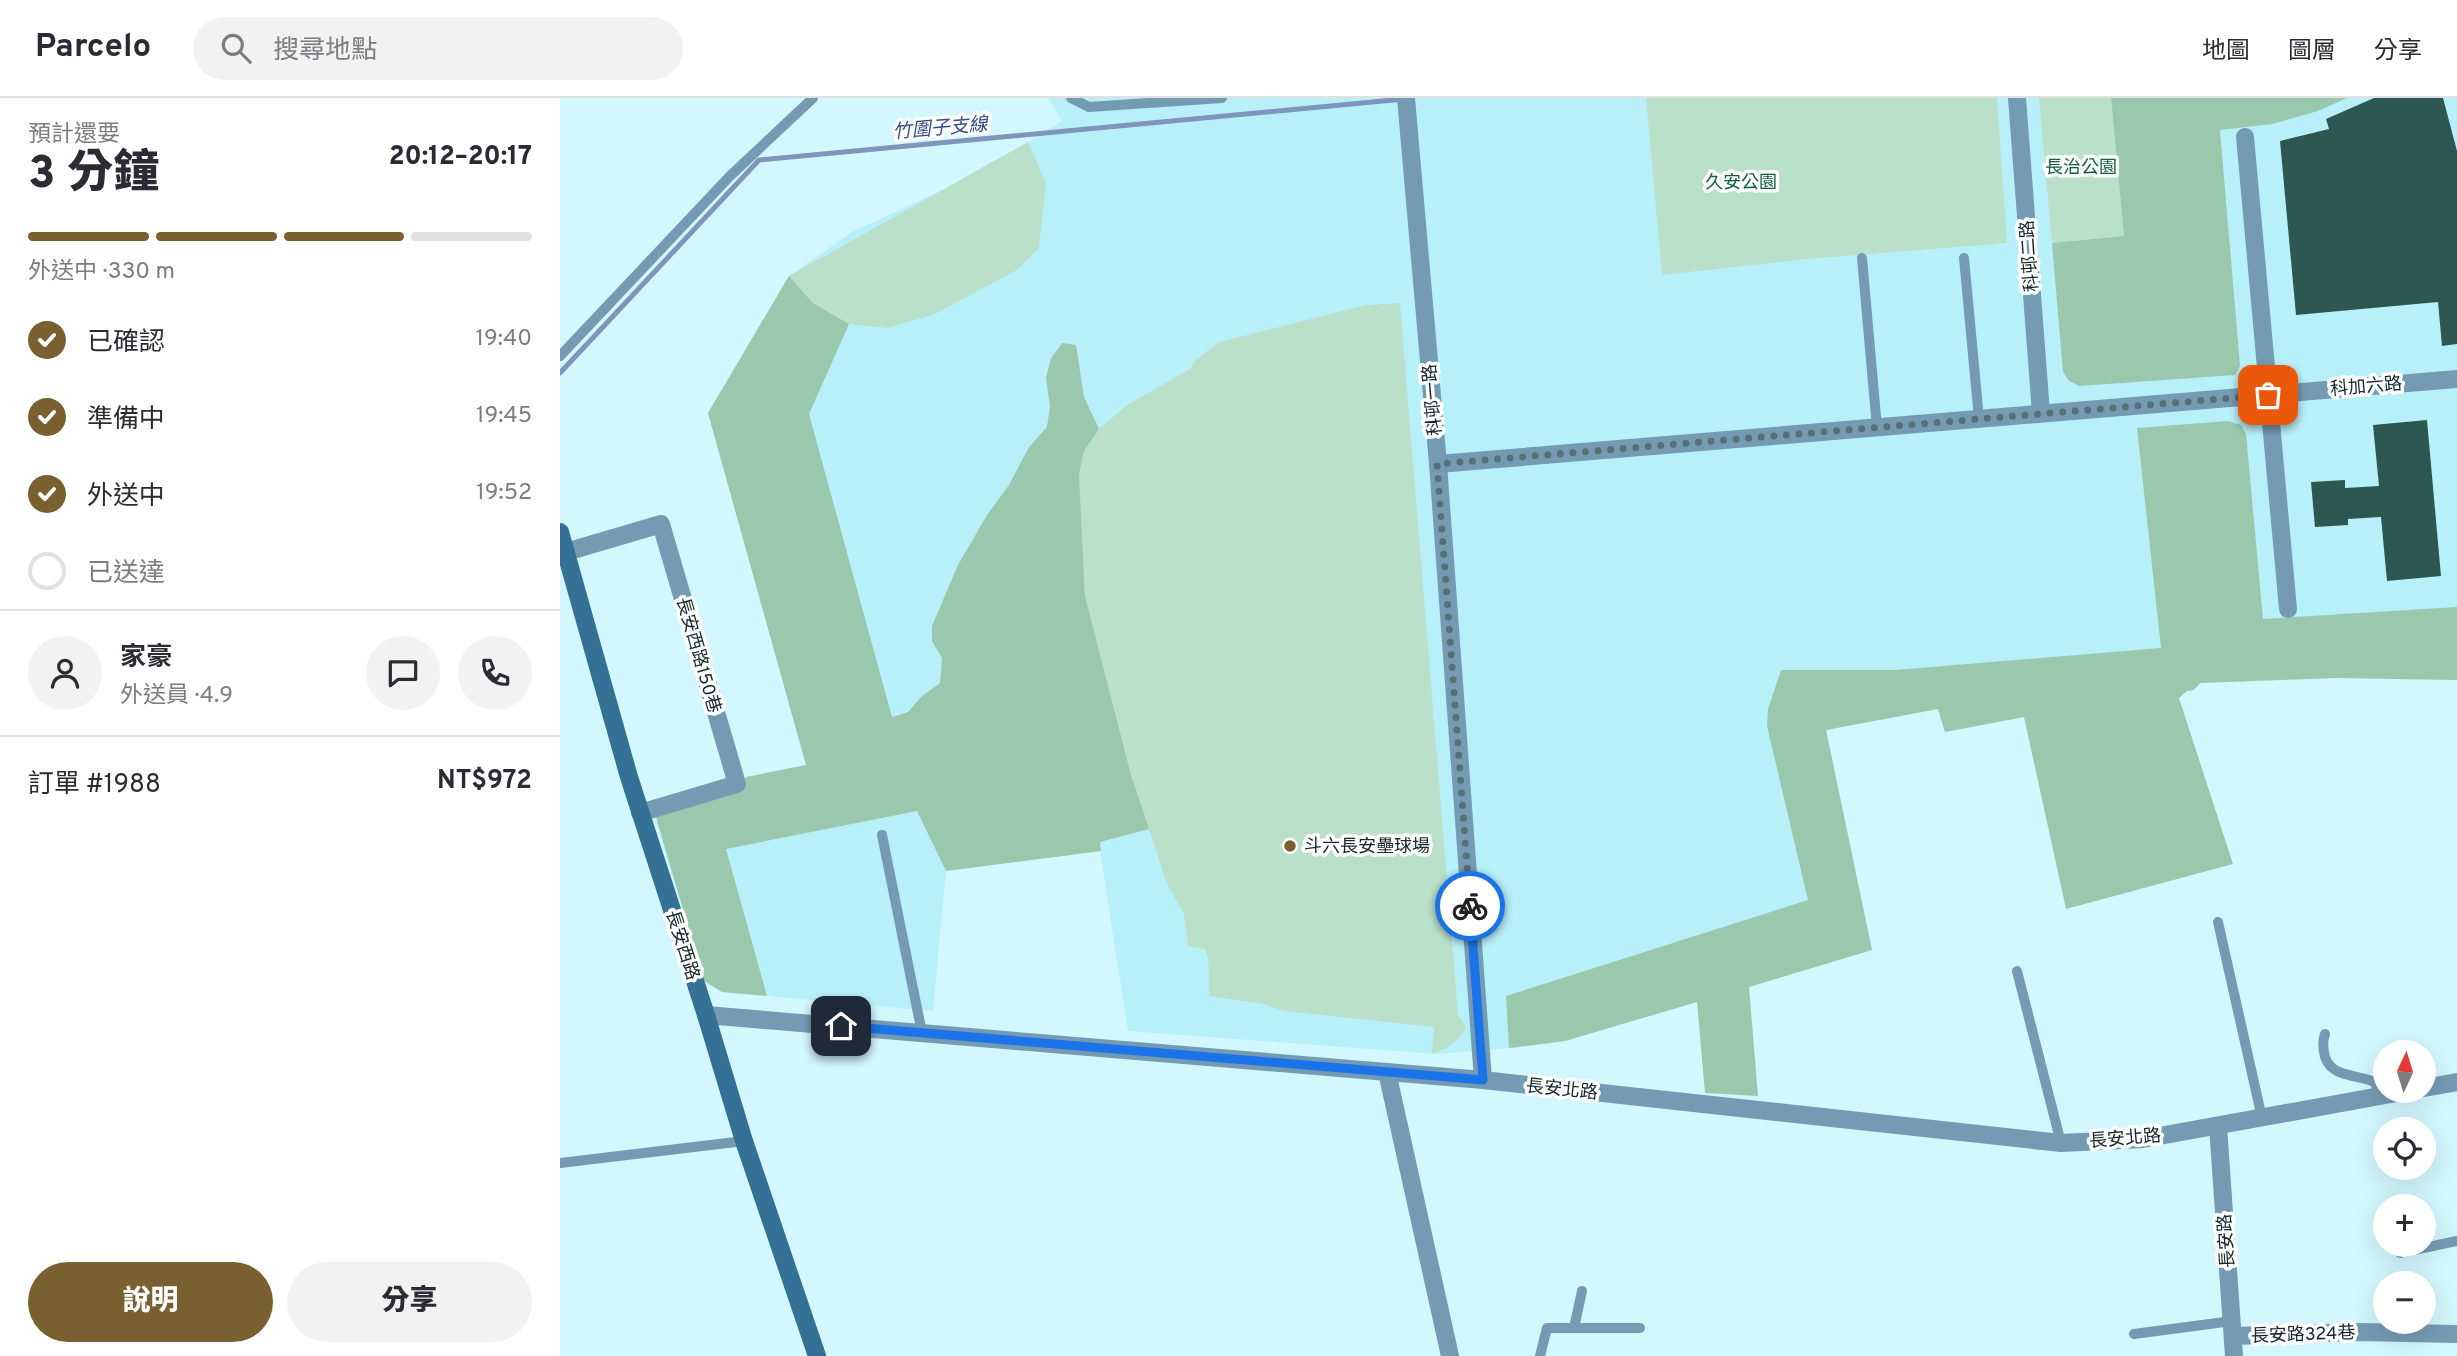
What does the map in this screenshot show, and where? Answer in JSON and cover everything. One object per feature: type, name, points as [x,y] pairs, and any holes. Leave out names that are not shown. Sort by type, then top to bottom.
[{"type":"main road","name":"長安西路","points":[[560,532],[640,813],[706,1014],[811,1353]]},
{"type":"street","name":"科邨一路","points":[[1406,98],[1437,464],[1483,1080]]},
{"type":"street","name":"科邨二路","points":[[2017,98],[2041,413]]},
{"type":"street","points":[[2245,137],[2288,609]]},
{"type":"street","name":"科加六路","points":[[1437,464],[2457,379]]},
{"type":"street","name":"長安西路150巷","points":[[566,552],[662,524],[737,784],[640,813]]},
{"type":"street","name":"長安北路","points":[[706,1014],[1483,1080],[2061,1143],[2143,1139],[2373,1097]]},
{"type":"street","points":[[1387,1072],[1450,1356]]},
{"type":"street","points":[[2436,1086],[2457,1082]]},
{"type":"street","name":"長安路","points":[[2218,1126],[2234,1356]]},
{"type":"street","name":"長安路324巷","points":[[2232,1328],[2457,1334]]},
{"type":"lane","points":[[560,356],[730,176],[813,98]]},
{"type":"lane","points":[[1071,98],[1089,107],[1222,98]]},
{"type":"lane","points":[[1862,258],[1877,428]]},
{"type":"lane","points":[[1964,258],[1979,419]]},
{"type":"lane","points":[[881,835],[922,1033]]},
{"type":"lane","points":[[2218,922],[2262,1118]]},
{"type":"lane","points":[[2017,971],[2061,1143]]},
{"type":"lane","points":[[2325,1034],[2322,1040],[2323,1051],[2327,1065],[2333,1071],[2373,1081]]},
{"type":"lane","points":[[560,1163],[744,1141]]},
{"type":"lane","points":[[2436,1245],[2457,1241]]},
{"type":"lane","points":[[1574,1328],[1582,1292]]},
{"type":"lane","points":[[1541,1356],[1547,1328],[1640,1328]]},
{"type":"lane","points":[[2134,1334],[2232,1328]]},
{"type":"shaded area","points":[[1048,98],[2457,98],[2457,680],[2337,678],[2200,683],[2194,690],[2187,691],[2179,698],[2023,717],[1945,732],[1938,709],[1826,730],[1872,950],[1565,1041],[1437,1054],[1128,1031],[1100,851],[946,871],[933,1011],[722,992],[704,981],[656,822],[740,790],[746,777],[806,765],[708,413],[789,276],[852,232],[981,172],[1062,121]]},
{"type":"green space","name":"久安公園","points":[[1646,98],[1997,98],[2007,243],[1807,259],[1662,275]]},
{"type":"green space","name":"長治公園","points":[[2039,98],[2111,98],[2124,236],[2052,243]]},
{"type":"green space","points":[[2111,98],[2347,98],[2318,111],[2272,124],[2220,130],[2240,366],[2235,375],[2079,386],[2069,381],[2063,372],[2052,243],[2124,236]]},
{"type":"green space","points":[[1028,142],[1046,183],[1039,248],[1017,270],[935,314],[888,328],[849,324],[813,303],[789,276]]},
{"type":"green space","points":[[789,276],[813,303],[849,324],[809,414],[892,717],[908,712],[921,697],[940,683],[942,658],[932,641],[932,626],[958,565],[987,515],[1009,485],[1029,447],[1047,427],[1050,407],[1046,378],[1051,358],[1062,343],[1076,345],[1084,397],[1099,429],[1084,451],[1079,474],[1085,596],[1131,775],[1149,829],[1100,842],[1101,851],[946,871],[917,811],[726,849],[767,996],[722,992],[704,981],[656,817],[740,790],[746,777],[806,765],[708,413]]},
{"type":"green space","points":[[1400,303],[1458,1015],[1466,1027],[1452,1044],[1432,1054],[1434,1027],[1284,1011],[1263,1004],[1209,996],[1207,954],[1205,949],[1188,946],[1184,914],[1167,884],[1131,775],[1085,596],[1079,474],[1084,451],[1099,429],[1127,405],[1190,369],[1194,362],[1219,342],[1366,305]]},
{"type":"green space","points":[[2228,421],[2241,425],[2246,434],[2263,619],[2457,607],[2457,680],[2337,678],[2200,683],[2194,690],[2187,691],[2179,698],[2233,864],[2066,909],[2024,717],[1945,732],[1938,709],[1826,730],[1872,950],[1749,987],[1758,1096],[1705,1093],[1697,1002],[1565,1041],[1509,1048],[1506,996],[1808,900],[1767,726],[1768,709],[1781,670],[1895,670],[2161,648],[2137,428]]},
{"type":"building","points":[[2374,98],[2443,98],[2457,151],[2457,344],[2442,346],[2438,302],[2296,315],[2280,141],[2329,129],[2326,119]]},
{"type":"building","points":[[2427,420],[2441,576],[2387,581],[2381,517],[2348,519],[2348,525],[2315,527],[2311,482],[2345,480],[2345,488],[2379,486],[2373,425]]},
{"type":"waterway","name":"竹圍子支線","points":[[560,373],[759,160],[1404,99]]},
{"type":"way so far","points":[[1470,906],[1437,464],[2268,395]]},
{"type":"place","name":"斗六長安壘球場","points":[[1290,846]]},
{"type":"route","points":[[841,1026],[1483,1080],[1470,906]]}]
